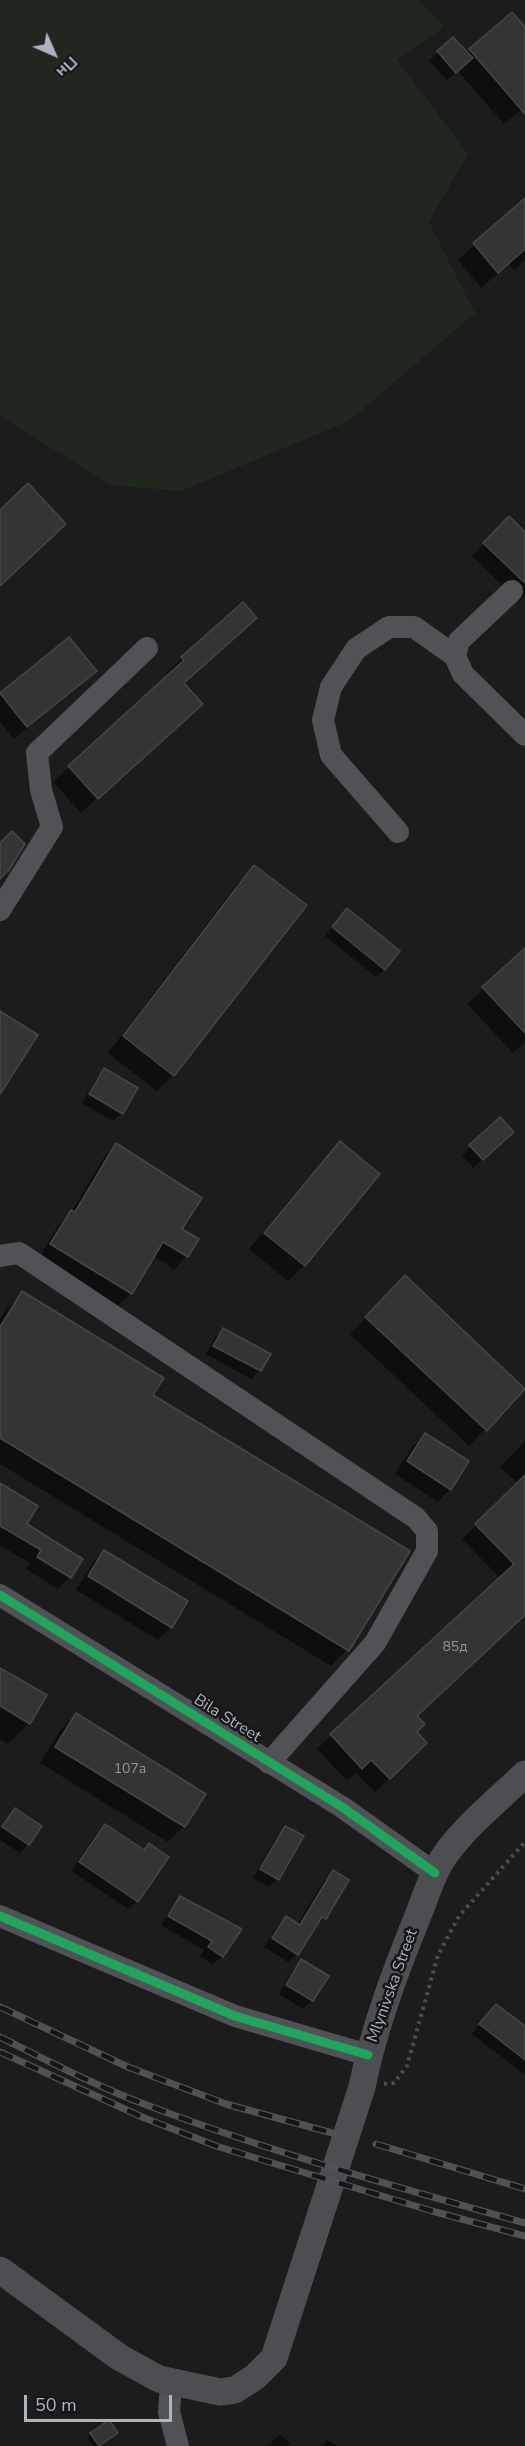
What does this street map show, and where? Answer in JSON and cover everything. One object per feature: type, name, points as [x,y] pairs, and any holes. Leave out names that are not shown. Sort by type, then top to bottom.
[{"type":"main road","name":"Mlynivska Street","points":[[0,2270],[119,2357],[159,2379],[220,2392],[235,2390],[255,2377],[274,2358],[362,2086],[368,2055],[396,1969],[435,1873],[446,1853],[464,1832],[525,1774]]},
{"type":"street","points":[[455,656],[459,641],[512,591]]},
{"type":"street","points":[[398,832],[332,755],[323,720],[331,687],[356,649],[389,627],[414,627],[455,656],[463,674],[525,735]]},
{"type":"street","points":[[0,910],[52,827],[40,790],[37,753],[147,648]]},
{"type":"street","points":[[0,1256],[19,1253],[416,1518],[427,1532],[427,1551],[375,1643],[269,1763]]},
{"type":"street","name":"Bila Street","points":[[0,1595],[342,1807],[435,1873]]},
{"type":"street","points":[[0,1916],[235,2016],[368,2055]]},
{"type":"street","points":[[171,2382],[169,2412],[178,2446]]},
{"type":"path","points":[[362,2086],[394,2083],[406,2066],[438,1955],[459,1916],[525,1842]]},
{"type":"shaded area","points":[[0,0],[419,0],[444,27],[397,60],[468,154],[429,222],[475,313],[349,421],[181,491],[111,485],[0,416]]},
{"type":"building","points":[[512,12],[525,27],[525,114],[469,49]]},
{"type":"building","points":[[453,37],[473,58],[456,73],[437,51]]},
{"type":"building","points":[[525,198],[525,249],[498,273],[473,243]]},
{"type":"building","points":[[28,483],[66,524],[0,586],[0,510]]},
{"type":"building","points":[[509,516],[525,532],[525,583],[483,543]]},
{"type":"building","points":[[243,602],[257,618],[184,683],[203,704],[98,799],[68,766],[184,660],[181,657]]},
{"type":"building","points":[[69,637],[97,671],[27,727],[0,693]]},
{"type":"building","points":[[12,831],[25,844],[9,870],[0,879],[0,843]]},
{"type":"building","points":[[254,865],[307,905],[174,1076],[123,1036]]},
{"type":"building","points":[[347,908],[400,951],[385,970],[332,927]]},
{"type":"building","points":[[525,948],[525,1033],[482,987]]},
{"type":"building","points":[[0,1011],[38,1035],[0,1094]]},
{"type":"building","points":[[104,1068],[138,1088],[123,1114],[89,1094]]},
{"type":"building","points":[[500,1117],[514,1132],[483,1160],[469,1145]]},
{"type":"building","points":[[340,1141],[380,1174],[305,1266],[264,1233]]},
{"type":"building","points":[[116,1143],[202,1198],[182,1229],[199,1239],[188,1257],[163,1242],[132,1294],[50,1244],[71,1210],[75,1212]]},
{"type":"building","points":[[405,1275],[525,1389],[487,1431],[365,1317]]},
{"type":"building","points":[[22,1291],[164,1378],[153,1395],[410,1551],[349,1651],[0,1438],[0,1327]]},
{"type":"building","points":[[223,1328],[271,1354],[261,1371],[213,1346]]},
{"type":"building","points":[[425,1433],[469,1461],[451,1490],[407,1461]]},
{"type":"building","points":[[525,1475],[525,1615],[417,1716],[425,1724],[417,1732],[427,1743],[390,1779],[371,1760],[362,1769],[330,1734],[514,1564],[475,1524]]},
{"type":"building","points":[[0,1483],[38,1506],[27,1524],[83,1559],[71,1578],[37,1557],[41,1550],[0,1526]]},
{"type":"building","points":[[104,1550],[188,1601],[172,1628],[88,1576]]},
{"type":"building","points":[[0,1668],[47,1695],[30,1724],[0,1706]]},
{"type":"building","points":[[76,1713],[206,1794],[185,1827],[55,1747]]},
{"type":"building","points":[[15,1808],[42,1826],[29,1845],[2,1827]]},
{"type":"building","points":[[105,1824],[144,1850],[149,1843],[169,1857],[138,1902],[79,1862]]},
{"type":"building","points":[[285,1826],[304,1836],[279,1880],[260,1869]]},
{"type":"building","points":[[333,1870],[349,1880],[326,1919],[322,1917],[298,1955],[272,1938],[286,1916],[300,1925]]},
{"type":"building","points":[[180,1896],[242,1929],[223,1957],[208,1947],[212,1941],[168,1916]]},
{"type":"building","points":[[301,1959],[329,1976],[313,2001],[286,1985]]},
{"type":"building","points":[[496,2004],[525,2026],[525,2060],[479,2024]]},
{"type":"building","points":[[109,2420],[118,2433],[99,2446],[90,2433]]},
{"type":"railway","points":[[0,2007],[128,2067],[226,2104],[336,2134]]},
{"type":"railway","points":[[0,2037],[113,2092],[198,2124],[337,2169],[525,2223]]},
{"type":"railway","points":[[0,2052],[142,2117],[216,2146],[432,2211],[525,2236]]},
{"type":"railway","points":[[376,2144],[525,2189]]},
{"type":"cycle path","points":[[0,1595],[342,1807],[435,1873]]},
{"type":"cycle path","points":[[0,1916],[235,2016],[368,2055]]}]
